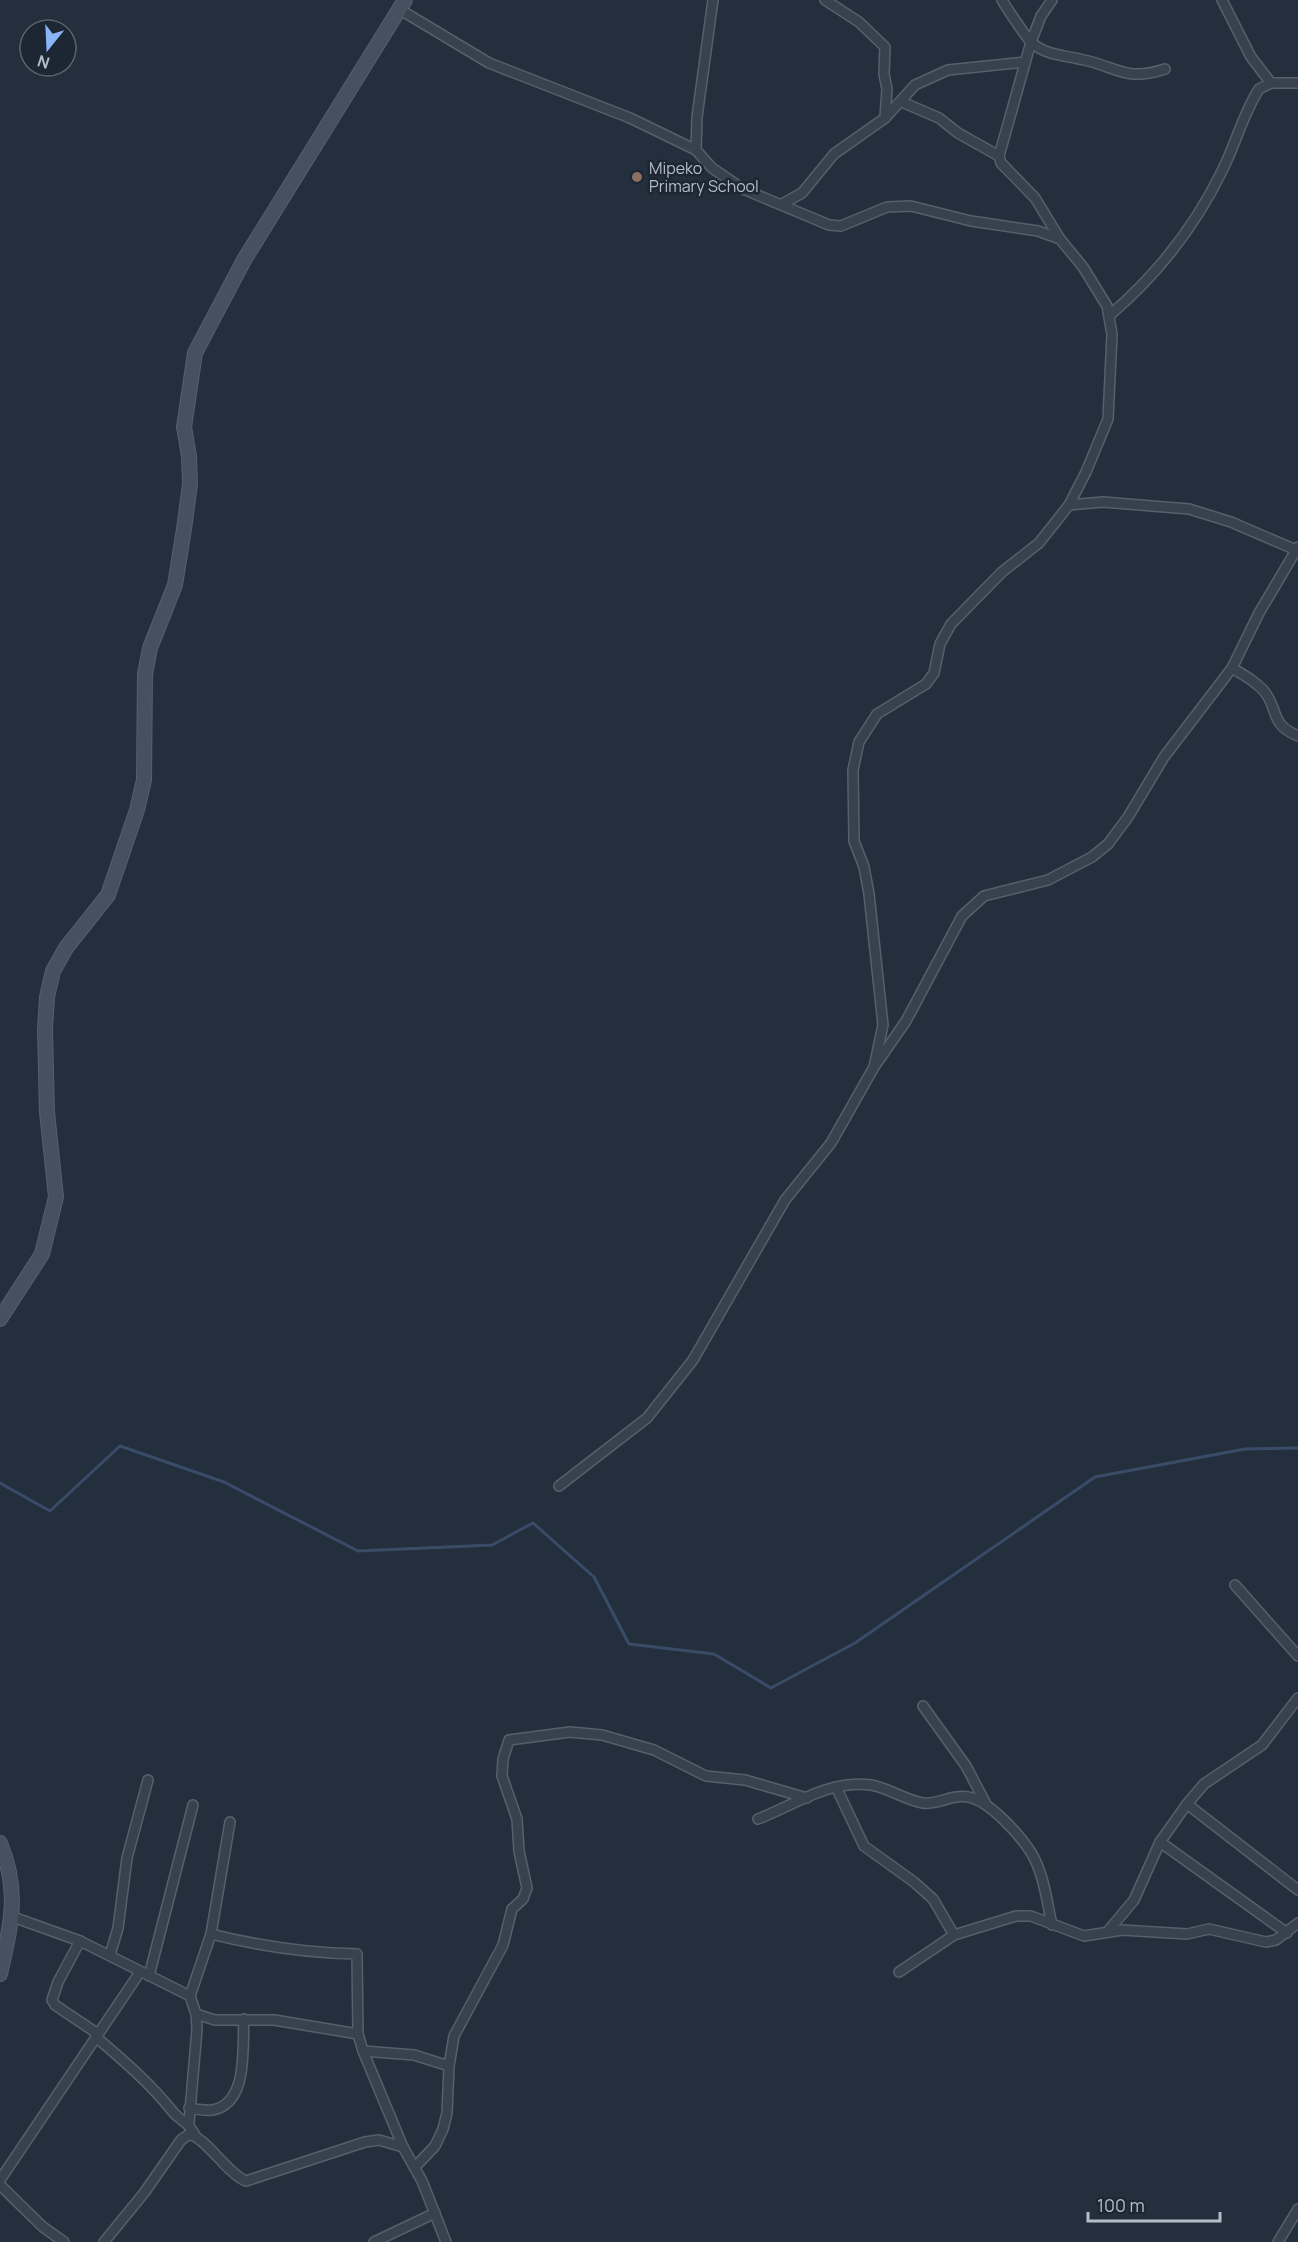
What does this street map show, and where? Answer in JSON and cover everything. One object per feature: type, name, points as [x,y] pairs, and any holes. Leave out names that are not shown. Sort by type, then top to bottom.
[{"type":"street","points":[[825,0],[859,22],[885,47],[884,74],[888,89],[885,118]]},
{"type":"street","points":[[1002,0],[1031,42],[1061,57],[1090,61],[1114,72],[1142,74],[1165,69]]},
{"type":"street","points":[[874,1067],[884,1025],[869,894],[864,867],[854,842],[854,770],[859,742],[877,714],[927,684],[934,673],[940,644],[951,624],[1002,572],[1039,543],[1069,505],[1086,472],[1108,419],[1112,344],[1110,315],[1083,267],[1060,239],[1035,198],[1001,163],[999,156],[1031,42],[1041,16],[1052,0]]},
{"type":"street","points":[[1222,0],[1251,57],[1271,83]]},
{"type":"street","points":[[696,150],[697,117],[714,1]]},
{"type":"street","points":[[0,1319],[42,1254],[56,1197],[47,1112],[45,1030],[47,997],[53,971],[66,948],[108,895],[144,780],[145,674],[150,648],[175,585],[184,529],[190,484],[184,427],[195,353],[250,250],[402,4],[489,63],[630,118],[696,150],[703,160],[723,178],[743,189],[818,221],[841,226],[887,207],[922,207],[971,221],[1038,231],[1060,239]]},
{"type":"street","points":[[782,204],[802,193],[834,154],[885,118],[902,102],[915,85],[948,70],[1025,62]]},
{"type":"street","points":[[1110,315],[1143,287],[1165,263],[1216,185],[1252,99],[1259,89],[1271,83],[1298,83]]},
{"type":"street","points":[[902,102],[939,118],[958,133],[999,156]]},
{"type":"street","points":[[559,1486],[617,1443],[647,1418],[664,1399],[720,1315],[747,1263],[785,1200],[831,1143],[874,1067],[906,1021],[950,936],[973,903],[996,891],[1048,880],[1092,857],[1108,844],[1128,817],[1164,757],[1232,668],[1259,613],[1297,549],[1231,522],[1189,510],[1103,502],[1069,505]]},
{"type":"street","points":[[1232,668],[1255,682],[1266,693],[1281,725],[1298,736]]},
{"type":"street","points":[[1235,1585],[1298,1656]]},
{"type":"street","points":[[1109,1930],[1134,1900],[1160,1842],[1187,1804],[1204,1784],[1262,1745],[1298,1698]]},
{"type":"street","points":[[923,1706],[966,1766],[986,1804],[1032,1854],[1041,1878],[1052,1925]]},
{"type":"street","points":[[415,2167],[435,2146],[443,2128],[447,2113],[449,2066],[454,2036],[503,1945],[512,1909],[523,1899],[527,1888],[519,1851],[517,1819],[502,1776],[502,1759],[509,1740],[570,1732],[602,1735],[654,1750],[706,1776],[745,1780],[807,1798]]},
{"type":"street","points":[[110,1955],[118,1928],[127,1858],[148,1780]]},
{"type":"street","points":[[758,1819],[807,1798],[852,1783],[873,1786],[924,1803],[960,1796],[986,1804]]},
{"type":"street","points":[[836,1787],[864,1846],[914,1882],[933,1899],[954,1935]]},
{"type":"street","points":[[1187,1804],[1298,1890]]},
{"type":"street","points":[[64,2242],[43,2227],[0,2182],[97,2035],[145,1974],[193,1805]]},
{"type":"street","points":[[230,1822],[211,1934],[190,1996],[196,2014],[197,2029],[189,2108],[189,2123],[195,2135],[226,2168],[246,2181],[365,2142],[379,2140],[403,2146]]},
{"type":"street","points":[[1160,1842],[1287,1933]]},
{"type":"street","points":[[0,1843],[9,1866],[13,1917],[0,1974]]},
{"type":"street","points":[[1122,1930],[1123,1915]]},
{"type":"street","points":[[899,1972],[954,1935],[1016,1916],[1031,1916],[1084,1936],[1109,1930],[1187,1934],[1209,1929],[1266,1942],[1287,1933],[1298,1923]]},
{"type":"street","points":[[13,1917],[80,1941],[190,1996]]},
{"type":"street","points":[[211,1934],[272,1947],[357,1954],[358,2034],[363,2051],[446,2242]]},
{"type":"street","points":[[80,1941],[58,1982],[52,2000],[55,2005],[97,2035],[166,2100],[174,2114],[189,2123]]},
{"type":"street","points":[[196,2014],[215,2020],[274,2020],[358,2034]]},
{"type":"street","points":[[189,2108],[213,2110],[235,2096],[240,2084],[244,2019]]},
{"type":"street","points":[[363,2051],[414,2055],[449,2066]]},
{"type":"street","points":[[379,2140],[395,2124]]},
{"type":"street","points":[[104,2242],[144,2193],[181,2140],[188,2135],[195,2135]]},
{"type":"street","points":[[1278,2242],[1298,2209]]},
{"type":"street","points":[[374,2242],[435,2213]]},
{"type":"waterway","points":[[0,1483],[50,1511],[120,1446],[224,1482],[358,1551],[492,1545],[533,1523],[594,1577],[629,1644],[714,1654],[771,1688],[855,1643],[1095,1477],[1245,1449],[1298,1448]]},
{"type":"place","name":"Mipeko Primary School","points":[[637,177]]}]
